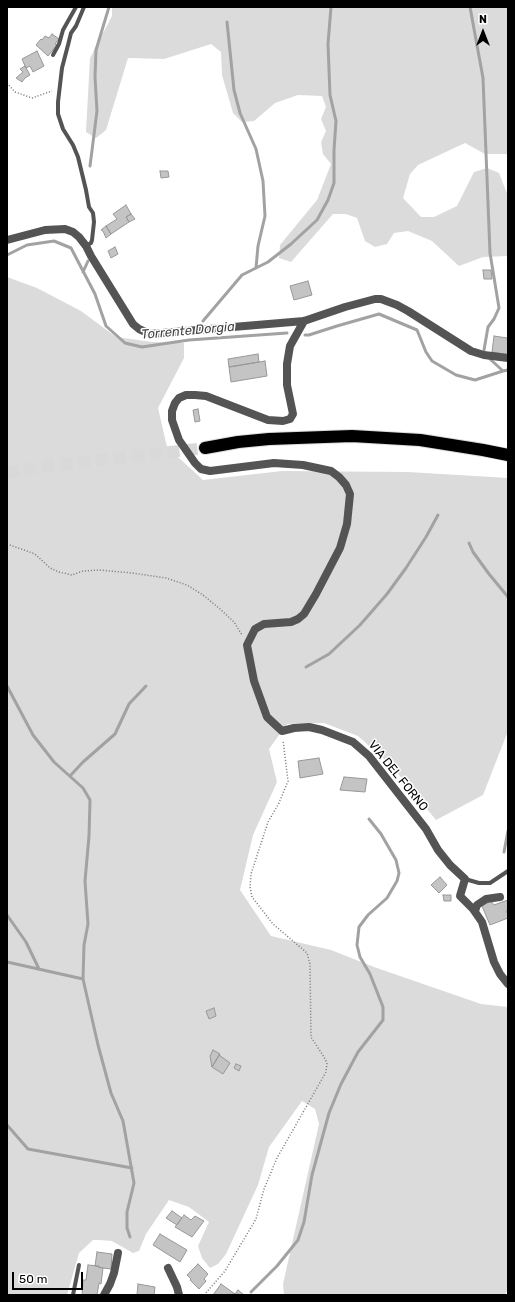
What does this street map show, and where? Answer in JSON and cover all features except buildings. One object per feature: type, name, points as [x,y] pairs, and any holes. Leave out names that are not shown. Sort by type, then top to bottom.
[{"type":"highway","points":[[205,448],[238,442],[269,439],[352,436],[420,440],[508,455]]},
{"type":"street","points":[[7,240],[45,230],[65,229],[73,232],[86,246],[133,324],[144,332],[150,334],[304,321],[345,307],[375,299],[381,299],[408,311],[471,351],[484,355],[508,358]]},
{"type":"street","points":[[282,731],[267,717],[254,681],[248,645],[258,627],[264,624],[291,622],[298,620],[304,614],[340,548],[347,524],[350,494],[346,485],[331,471],[303,465],[274,463],[210,471],[201,468],[195,463],[179,440],[172,420],[172,411],[174,403],[179,398],[186,395],[195,395],[206,396],[268,420],[287,421],[290,419],[293,414],[288,385],[287,364],[290,346],[304,321]]},
{"type":"street","name":"VIA DEL FORNO","points":[[282,731],[294,728],[309,727],[322,730],[353,742],[369,756],[426,829],[438,850],[450,865],[465,879]]},
{"type":"street","points":[[465,879],[460,896],[475,911],[482,922],[494,962],[500,974],[508,984]]},
{"type":"street","points":[[475,911],[477,905],[486,899],[500,897]]},
{"type":"street","points":[[104,1295],[114,1273],[118,1253]]},
{"type":"street","points":[[168,1268],[179,1295]]},
{"type":"lane","points":[[53,55],[60,44],[63,30],[76,7]]},
{"type":"lane","points":[[84,7],[76,26],[71,33],[62,68],[58,114],[63,129],[73,145],[78,157],[89,207],[93,213],[94,222],[92,240],[91,243],[86,246]]},
{"type":"lane","name":"VIA DEL FORNO","points":[[465,879],[490,884],[508,871]]},
{"type":"lane","points":[[73,1295],[79,1265]]},
{"type":"path","points":[[7,83],[15,92],[32,98],[54,90],[60,85]]},
{"type":"path","points":[[7,544],[35,554],[50,568],[72,575],[83,571],[99,570],[166,578],[187,585],[203,595],[234,622],[248,645]]},
{"type":"path","points":[[204,1295],[225,1271],[256,1219],[264,1189],[277,1158],[326,1072],[327,1063],[311,1037],[310,964],[308,953],[272,924],[264,911],[252,898],[250,886],[252,874],[268,822],[279,803],[288,781],[282,731]]},
{"type":"shaded area","points":[[112,7],[508,7],[508,154],[485,154],[465,143],[418,165],[410,174],[403,198],[421,217],[434,217],[457,206],[474,172],[487,168],[499,173],[508,196],[508,256],[483,257],[459,266],[432,241],[408,231],[394,233],[387,244],[375,247],[365,241],[357,218],[346,214],[333,214],[291,262],[279,258],[280,245],[317,200],[331,164],[323,154],[321,142],[326,131],[321,119],[326,107],[322,96],[298,95],[275,103],[254,121],[242,122],[233,113],[222,75],[221,52],[211,44],[164,59],[128,58],[106,130],[96,138],[86,132],[90,58],[112,16]]},
{"type":"shaded area","points":[[7,277],[37,288],[81,311],[116,337],[152,342],[184,343],[184,358],[158,408],[167,447],[203,480],[282,471],[408,472],[508,478],[508,731],[483,795],[436,820],[391,765],[358,736],[324,723],[287,724],[269,749],[277,782],[253,835],[240,890],[271,936],[331,950],[374,967],[481,1004],[508,1007],[508,1288],[505,1295],[284,1295],[283,1284],[319,1124],[315,1109],[302,1101],[269,1147],[258,1185],[226,1254],[218,1264],[210,1268],[202,1258],[198,1246],[209,1222],[189,1207],[169,1200],[146,1234],[139,1251],[133,1253],[112,1241],[93,1240],[79,1253],[67,1295],[7,1295]]},
{"type":"waterway","points":[[90,166],[97,111],[95,77],[96,50],[109,7]]},
{"type":"waterway","points":[[203,321],[242,275],[268,262],[291,244],[317,220],[328,200],[334,183],[336,121],[330,95],[328,44],[331,7]]},
{"type":"waterway","points":[[470,7],[483,78],[490,253],[499,308],[488,327],[484,350]]},
{"type":"waterway","points":[[227,22],[234,90],[240,113],[256,149],[263,181],[265,216],[258,246],[256,268]]},
{"type":"waterway","name":"Torrente Dorgia","points":[[7,255],[27,245],[54,241],[71,248],[95,294],[106,326],[125,343],[142,347],[189,340],[287,333]]},
{"type":"waterway","points":[[83,272],[88,261]]},
{"type":"waterway","name":"Torrente Dorgia","points":[[305,335],[379,314],[417,330],[426,352],[432,361],[456,375],[475,380],[508,370]]},
{"type":"waterway","points":[[490,359],[503,371]]},
{"type":"waterway","points":[[306,667],[329,654],[360,625],[387,594],[406,568],[438,515]]},
{"type":"waterway","points":[[469,543],[473,552],[508,597]]},
{"type":"waterway","points":[[7,686],[33,735],[54,762],[83,788],[90,800],[89,836],[85,881],[88,924],[84,945],[83,979],[111,1093],[123,1121],[134,1183],[127,1212],[127,1228],[130,1237]]},
{"type":"waterway","points":[[70,776],[83,762],[115,734],[129,704],[146,686]]},
{"type":"waterway","points":[[251,1292],[277,1266],[298,1240],[304,1222],[312,1175],[329,1113],[341,1084],[358,1052],[383,1020],[383,1007],[370,974],[360,957],[357,945],[359,927],[368,915],[387,898],[397,881],[399,873],[396,860],[381,834],[369,819]]},
{"type":"waterway","points":[[504,852],[508,831]]},
{"type":"waterway","points":[[7,915],[26,942],[39,969]]},
{"type":"waterway","points":[[7,962],[83,979]]},
{"type":"waterway","points":[[7,1125],[28,1149],[132,1168]]},
{"type":"tunnel","points":[[7,473],[45,466],[205,448]]}]
